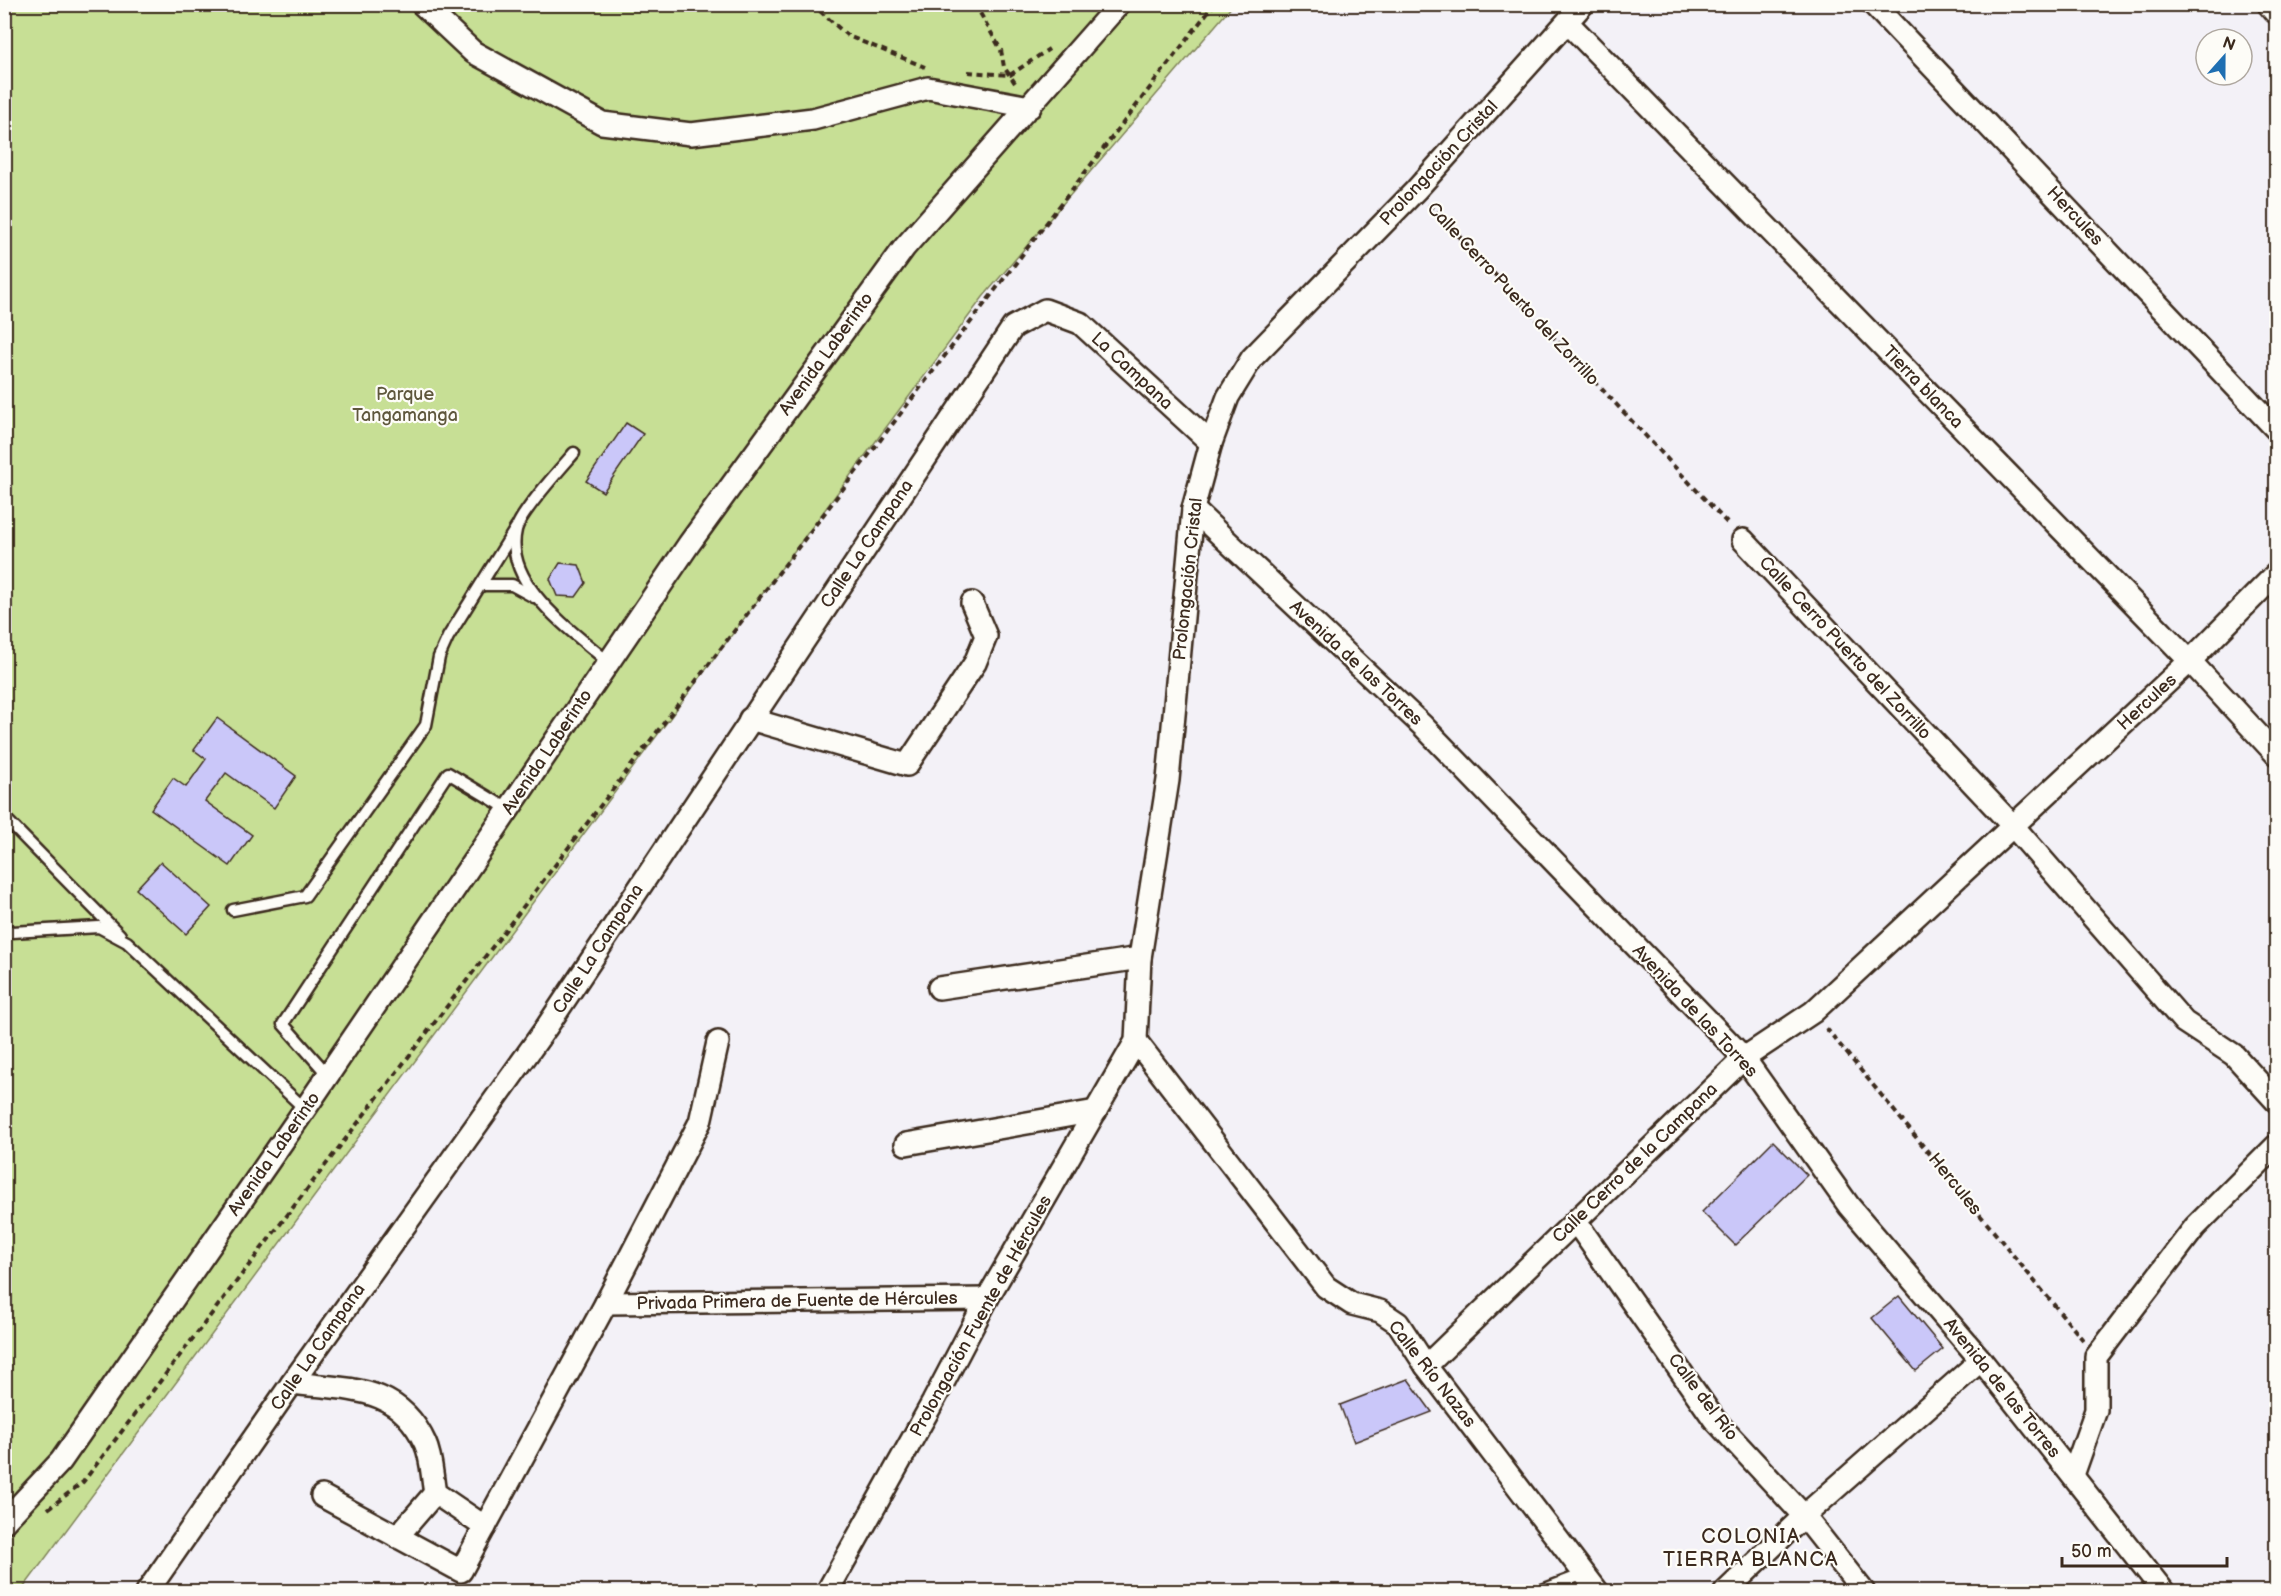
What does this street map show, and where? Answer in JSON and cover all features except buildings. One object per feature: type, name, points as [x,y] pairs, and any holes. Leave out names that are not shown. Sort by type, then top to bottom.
[{"type":"street","points":[[422,4],[472,52],[602,123],[691,134],[813,119],[928,88],[1030,107]]},
{"type":"street","name":"Avenida Laberinto","points":[[4,1522],[61,1461],[305,1109],[688,544],[904,248],[1119,4]]},
{"type":"street","name":"Prolongación Cristal","points":[[1136,1041],[1140,958],[1168,780],[1193,509],[1211,443],[1228,397],[1252,358],[1416,190],[1583,4]]},
{"type":"street","name":"Hercules","points":[[1873,4],[2277,429]]},
{"type":"street","points":[[2271,4],[2277,10]]},
{"type":"street","name":"Tierra blanca","points":[[1568,23],[2277,754]]},
{"type":"street","name":"La Campana","points":[[1045,310],[1080,323],[1211,443]]},
{"type":"street","name":"Calle La Campana","points":[[149,1591],[292,1383],[546,1028],[1013,327],[1045,310]]},
{"type":"street","name":"Avenida de las Torres","points":[[1193,509],[1423,726],[1744,1058],[1849,1206],[1981,1360],[2164,1592]]},
{"type":"street","name":"Calle Cerro Puerto del Zorrillo","points":[[1743,540],[2013,826],[2184,1022],[2234,1055],[2277,1101]]},
{"type":"street","name":"Hercules","points":[[2013,826],[2190,662],[2277,574]]},
{"type":"street","points":[[750,719],[907,765],[975,663],[986,636],[972,603]]},
{"type":"street","name":"Calle Cerro de la Campana","points":[[1426,1366],[1744,1058],[1813,1012],[2013,826]]},
{"type":"street","points":[[939,988],[1140,958]]},
{"type":"street","name":"Prolongación Fuente de Hércules","points":[[827,1592],[933,1402],[987,1299],[1136,1041]]},
{"type":"street","name":"Calle Río Nazas","points":[[1136,1041],[1326,1287],[1352,1305],[1380,1311],[1398,1323],[1426,1366],[1598,1592]]},
{"type":"street","name":"Privada Primera de Fuente de Hércules","points":[[397,1537],[461,1571],[606,1303],[700,1122],[718,1042]]},
{"type":"street","points":[[906,1144],[1096,1110]]},
{"type":"street","points":[[2073,1475],[2096,1410],[2096,1357],[2195,1227],[2277,1146]]},
{"type":"street","name":"Calle del Río","points":[[1575,1222],[1714,1419],[1804,1516],[1864,1592]]},
{"type":"street","name":"Privada Primera de Fuente de Hércules","points":[[606,1303],[987,1299]]},
{"type":"street","points":[[1725,1592],[1804,1516],[1981,1360]]},
{"type":"street","points":[[292,1383],[375,1393],[405,1412],[426,1444],[435,1493],[485,1527]]},
{"type":"street","points":[[322,1496],[397,1537],[435,1493]]},
{"type":"lane","points":[[233,910],[305,896],[426,725],[439,657],[448,637],[516,528],[574,453]]},
{"type":"lane","points":[[516,528],[516,557],[524,579],[543,605]]},
{"type":"lane","points":[[480,585],[512,585],[525,590],[608,662]]},
{"type":"lane","points":[[328,1075],[283,1024],[448,773],[508,809]]},
{"type":"lane","points":[[4,817],[127,942],[305,1109]]},
{"type":"lane","points":[[4,928],[12,932],[99,927],[127,942]]},
{"type":"lane","points":[[1537,1592],[1584,1574]]},
{"type":"path","points":[[812,4],[848,36],[930,69]]},
{"type":"path","points":[[975,4],[1001,50],[1004,67],[1030,107]]},
{"type":"path","points":[[40,1515],[84,1482],[1214,4]]},
{"type":"path","points":[[964,72],[1010,75],[1056,45]]},
{"type":"path","name":"Calle Cerro Puerto del Zorrillo","points":[[1416,190],[1743,540]]},
{"type":"path","name":"Hercules","points":[[1813,1012],[2096,1357]]},
{"type":"green space","name":"Parque Tangamanga","points":[[5,5],[1233,5],[983,297],[21,1591],[5,1592]]},
{"type":"district","name":"COLONIA TIERRA BLANCA","points":[[1751,1548]]}]
